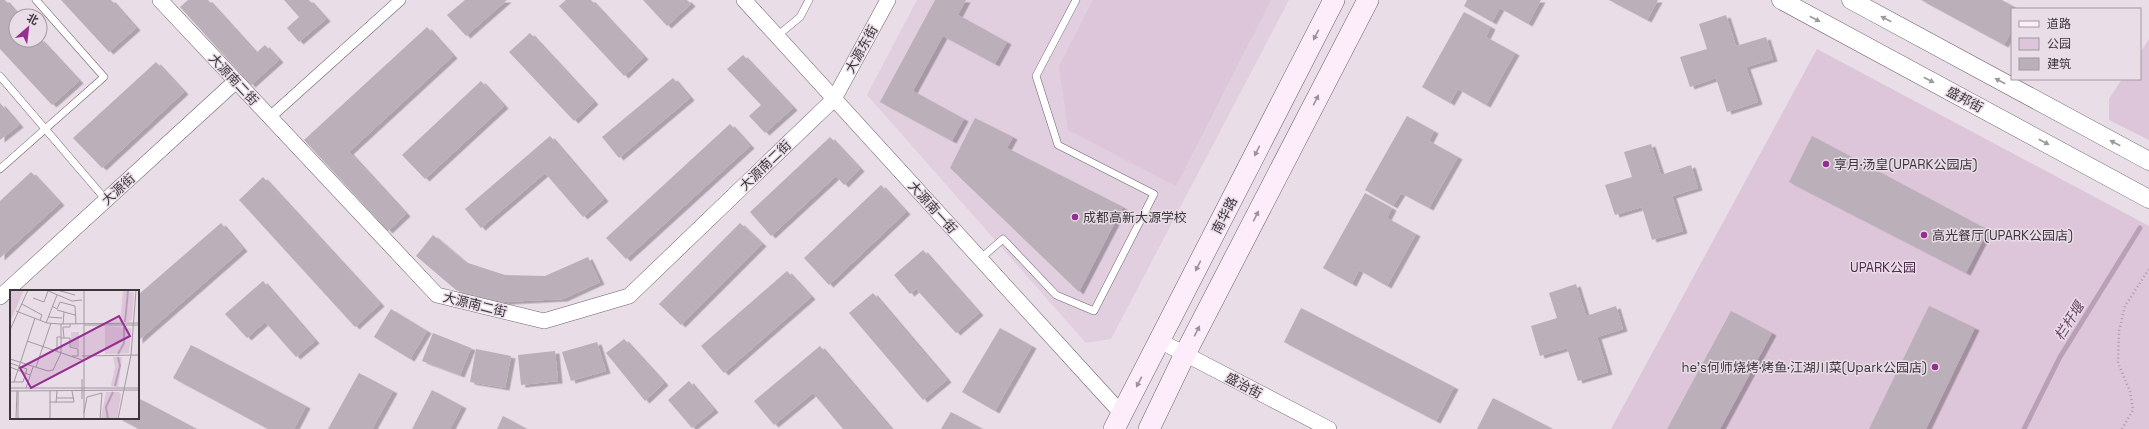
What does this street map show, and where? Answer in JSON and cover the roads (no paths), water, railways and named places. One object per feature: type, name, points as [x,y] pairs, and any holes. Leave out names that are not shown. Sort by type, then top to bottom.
[{"type":"main road","name":"南华路","points":[[1118,422],[1334,0]]},
{"type":"main road","points":[[1149,429],[1185,354],[1368,0]]},
{"type":"street","name":"大源南二街","points":[[160,0],[438,295],[544,321],[629,296],[834,99]]},
{"type":"street","points":[[270,117],[400,0]]},
{"type":"street","name":"大源南一街","points":[[744,0],[980,259],[1118,422]]},
{"type":"street","name":"大源东街","points":[[834,99],[888,0]]},
{"type":"street","name":"盛邦街","points":[[1781,0],[2149,199]]},
{"type":"street","points":[[1851,0],[2149,161]]},
{"type":"street","name":"大源街","points":[[0,297],[236,81]]},
{"type":"street","name":"盛治街","points":[[1160,341],[1329,429]]},
{"type":"lane","points":[[0,169],[44,128],[104,76],[36,0]]},
{"type":"lane","points":[[777,36],[800,17],[809,0]]},
{"type":"lane","points":[[980,259],[1003,239],[1056,295],[1094,311],[1154,194],[1058,145],[1036,76],[1076,0]]},
{"type":"lane","points":[[0,76],[106,200]]},
{"type":"waterway","name":"栏杆堰","points":[[2024,429],[2060,357],[2140,228]]},
{"type":"place","name":"享月·汤皇(UPARK公园店)","points":[[1826,164]]},
{"type":"place","name":"成都高新大源学校","points":[[1075,217]]},
{"type":"place","name":"高光餐厅(UPARK公园店)","points":[[1924,235]]},
{"type":"place","name":"he’s何师烧烤·烤鱼·江湖川菜(Upark公园店)","points":[[1935,367]]},
{"type":"park label","name":"UPARK公园","points":[[1883,267]]}]
